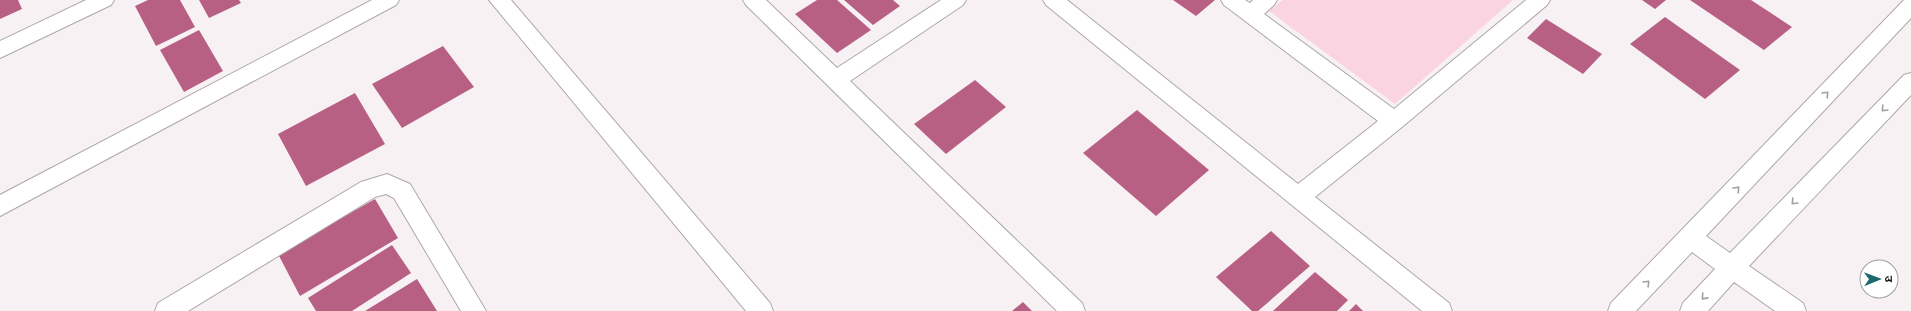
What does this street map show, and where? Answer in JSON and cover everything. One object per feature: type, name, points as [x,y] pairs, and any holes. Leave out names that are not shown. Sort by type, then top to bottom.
[{"type":"street","points":[[0,50],[104,0]]},
{"type":"street","points":[[0,206],[389,0]]},
{"type":"street","points":[[499,0],[761,311]]},
{"type":"street","points":[[753,0],[1073,311]]},
{"type":"street","points":[[835,80],[956,0]]},
{"type":"street","points":[[1053,0],[1299,196],[1440,311]]},
{"type":"street","points":[[1231,0],[1394,121]]},
{"type":"street","points":[[1250,14],[1267,0]]},
{"type":"street","points":[[1299,196],[1394,121],[1540,0]]},
{"type":"street","points":[[1620,311],[1911,5]]},
{"type":"street","points":[[1692,311],[1732,267],[1911,81]]},
{"type":"street","points":[[167,311],[369,189],[387,184],[402,191],[474,311]]},
{"type":"street","points":[[1691,238],[1794,311]]},
{"type":"shaded area","points":[[1283,0],[1513,0],[1395,104],[1269,11]]},
{"type":"building","points":[[0,0],[18,0],[22,9],[0,19]]},
{"type":"building","points":[[148,0],[180,0],[195,27],[156,46],[135,6]]},
{"type":"building","points":[[199,0],[239,0],[241,3],[209,18]]},
{"type":"building","points":[[817,0],[837,0],[871,30],[837,53],[795,14]]},
{"type":"building","points":[[844,0],[893,0],[900,6],[873,25]]},
{"type":"building","points":[[1173,0],[1215,0],[1196,16]]},
{"type":"building","points":[[1642,0],[1666,0],[1655,9]]},
{"type":"building","points":[[1690,0],[1751,0],[1792,27],[1764,50]]},
{"type":"building","points":[[1665,17],[1740,70],[1705,99],[1630,44]]},
{"type":"building","points":[[1546,19],[1602,54],[1583,74],[1527,38]]},
{"type":"building","points":[[199,30],[223,71],[184,92],[160,50]]},
{"type":"building","points":[[443,46],[474,87],[402,128],[372,84]]},
{"type":"building","points":[[975,80],[1006,107],[946,154],[914,124]]},
{"type":"building","points":[[355,93],[385,144],[306,186],[278,134]]},
{"type":"building","points":[[1137,110],[1209,170],[1156,216],[1083,153]]},
{"type":"building","points":[[375,199],[398,238],[300,296],[278,254]]},
{"type":"building","points":[[1271,231],[1310,266],[1258,311],[1252,311],[1216,277]]},
{"type":"building","points":[[392,245],[411,273],[352,311],[316,311],[308,298]]},
{"type":"building","points":[[1315,272],[1348,300],[1337,311],[1273,311]]},
{"type":"building","points":[[417,279],[437,311],[365,311]]},
{"type":"building","points":[[1023,302],[1032,311],[1012,311]]},
{"type":"building","points":[[1356,304],[1363,311],[1349,311]]}]
